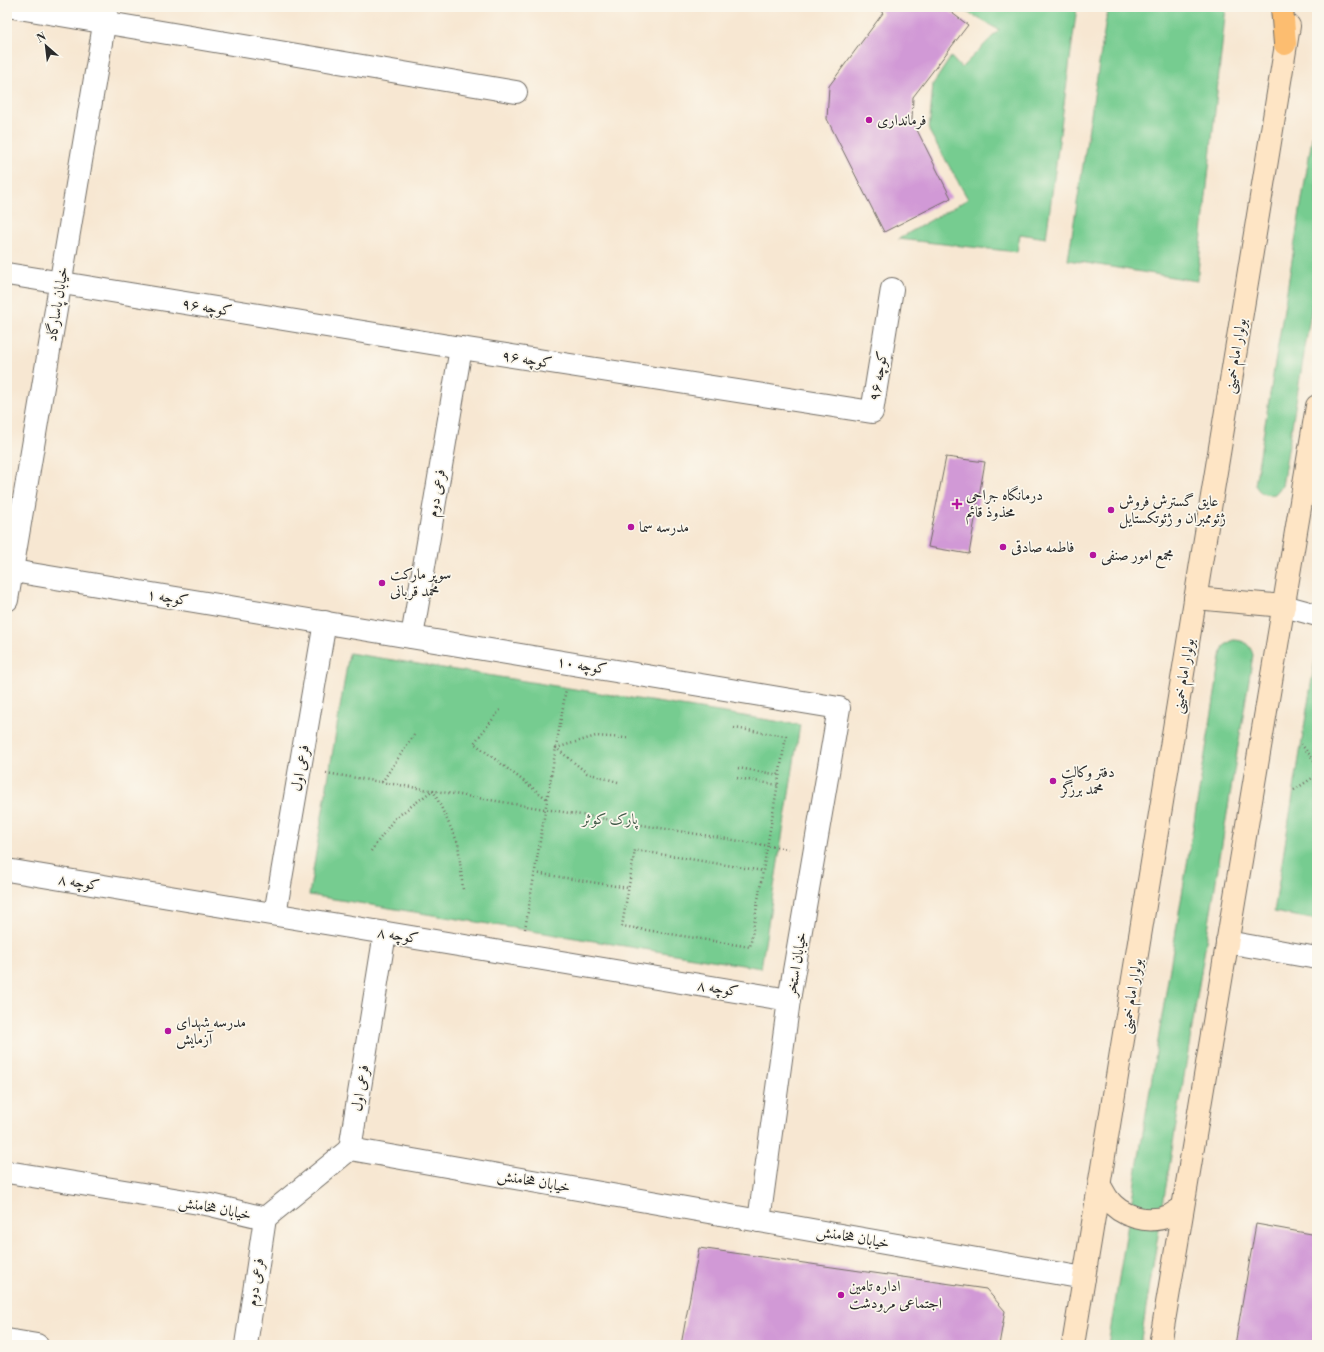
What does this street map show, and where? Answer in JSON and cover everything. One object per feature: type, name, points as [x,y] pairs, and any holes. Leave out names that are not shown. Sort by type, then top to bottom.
[{"type":"main road","points":[[1282,7],[1285,44]]},
{"type":"main road","name":"بولوار امام خمینی","points":[[1073,1345],[1285,44],[1293,7]]},
{"type":"main road","points":[[1160,1345],[1317,406]]},
{"type":"main road","points":[[1195,598],[1284,606]]},
{"type":"main road","points":[[1100,1186],[1108,1200],[1121,1211],[1136,1218],[1152,1219],[1168,1216],[1182,1208]]},
{"type":"street","points":[[13,7],[106,15],[516,92]]},
{"type":"street","name":"خیابان پاسارگاد","points":[[7,600],[10,570],[106,15]]},
{"type":"street","name":"کوچه ۹۶","points":[[7,274],[461,348],[872,412],[892,288]]},
{"type":"street","name":"فرعی دوم","points":[[412,637],[461,348]]},
{"type":"street","name":"کوچه ۱","points":[[10,570],[325,622]]},
{"type":"street","points":[[1284,606],[1317,615]]},
{"type":"street","name":"کوچه ۱۰","points":[[325,622],[839,708]]},
{"type":"street","name":"فرعی اول","points":[[275,914],[325,622]]},
{"type":"street","name":"خیابان استخر","points":[[759,1221],[789,1000],[839,708]]},
{"type":"street","name":"کوچه ۸","points":[[7,870],[789,1000]]},
{"type":"street","name":"فرعی اول","points":[[350,1149],[385,933]]},
{"type":"street","points":[[1227,942],[1317,958]]},
{"type":"street","name":"خیابان هخامنش","points":[[7,1172],[211,1205],[265,1218],[350,1149],[1084,1278]]},
{"type":"street","name":"فرعی دوم","points":[[246,1345],[265,1218]]},
{"type":"street","points":[[7,1340],[37,1345]]},
{"type":"path","points":[[521,955],[571,663]]},
{"type":"path","points":[[500,710],[474,743],[547,799]]},
{"type":"path","points":[[734,728],[786,736],[780,775],[750,947],[622,926],[635,850],[763,871]]},
{"type":"path","points":[[382,782],[414,735]]},
{"type":"path","points":[[556,748],[596,736],[627,738]]},
{"type":"path","points":[[1301,744],[1317,764]]},
{"type":"path","points":[[556,748],[588,773],[618,782]]},
{"type":"path","points":[[300,768],[814,854]]},
{"type":"path","points":[[738,768],[780,775]]},
{"type":"path","points":[[1294,790],[1317,775]]},
{"type":"path","points":[[737,778],[778,785]]},
{"type":"path","points":[[371,850],[394,818],[433,790]]},
{"type":"path","points":[[433,790],[458,843],[463,890]]},
{"type":"path","points":[[535,873],[628,888]]},
{"type":"green space","points":[[958,7],[1077,7],[1046,238],[1020,234],[1017,252],[898,239],[968,199],[929,131],[933,84],[951,57],[961,68],[999,30]]},
{"type":"green space","points":[[1108,7],[1226,7],[1197,281],[1068,260]]},
{"type":"green space","points":[[1317,108],[1317,275],[1282,486],[1275,494],[1269,495],[1261,492],[1255,485]]},
{"type":"green space","points":[[1233,640],[1246,643],[1253,655],[1140,1345],[1108,1345],[1222,651],[1224,646]]},
{"type":"green space","points":[[1317,648],[1317,920],[1274,912]]},
{"type":"green space","name":"پارک کوثر","points":[[349,653],[800,725],[761,968],[309,895]]},
{"type":"building","name":"فرمانداری","points":[[875,7],[944,7],[968,25],[913,97],[912,120],[951,198],[884,232],[827,119],[829,86],[883,13]]},
{"type":"building","name":"درمانگاه جراحی محذوذ قائم","points":[[946,457],[985,462],[969,554],[928,547]]},
{"type":"building","points":[[1256,1224],[1317,1235],[1317,1345],[1235,1345]]},
{"type":"building","name":"اداره تامین اجتماعی مرودشت","points":[[699,1248],[986,1289],[1005,1311],[999,1345],[681,1345]]},
{"type":"place","name":"فرمانداری","points":[[869,120]]},
{"type":"place","name":"درمانگاه جراحی محذوذ قائم","points":[[957,504]]},
{"type":"place","name":"عایق گسترش فروش ژئوممبران و ژئوتکستایل","points":[[1111,510]]},
{"type":"place","name":"مدرسه سما","points":[[631,527]]},
{"type":"place","name":"فاطمه صادقی","points":[[1003,547]]},
{"type":"place","name":"مجمع امور صنفی","points":[[1093,555]]},
{"type":"place","name":"سوپر مارکت محمد قربانی","points":[[382,583]]},
{"type":"place","name":"دفتر وکالت محمد برزگر","points":[[1053,781]]},
{"type":"place","name":"مدرسه شهدای آزمایش","points":[[168,1031]]},
{"type":"place","name":"اداره تامین اجتماعی مرودشت","points":[[841,1295]]}]
